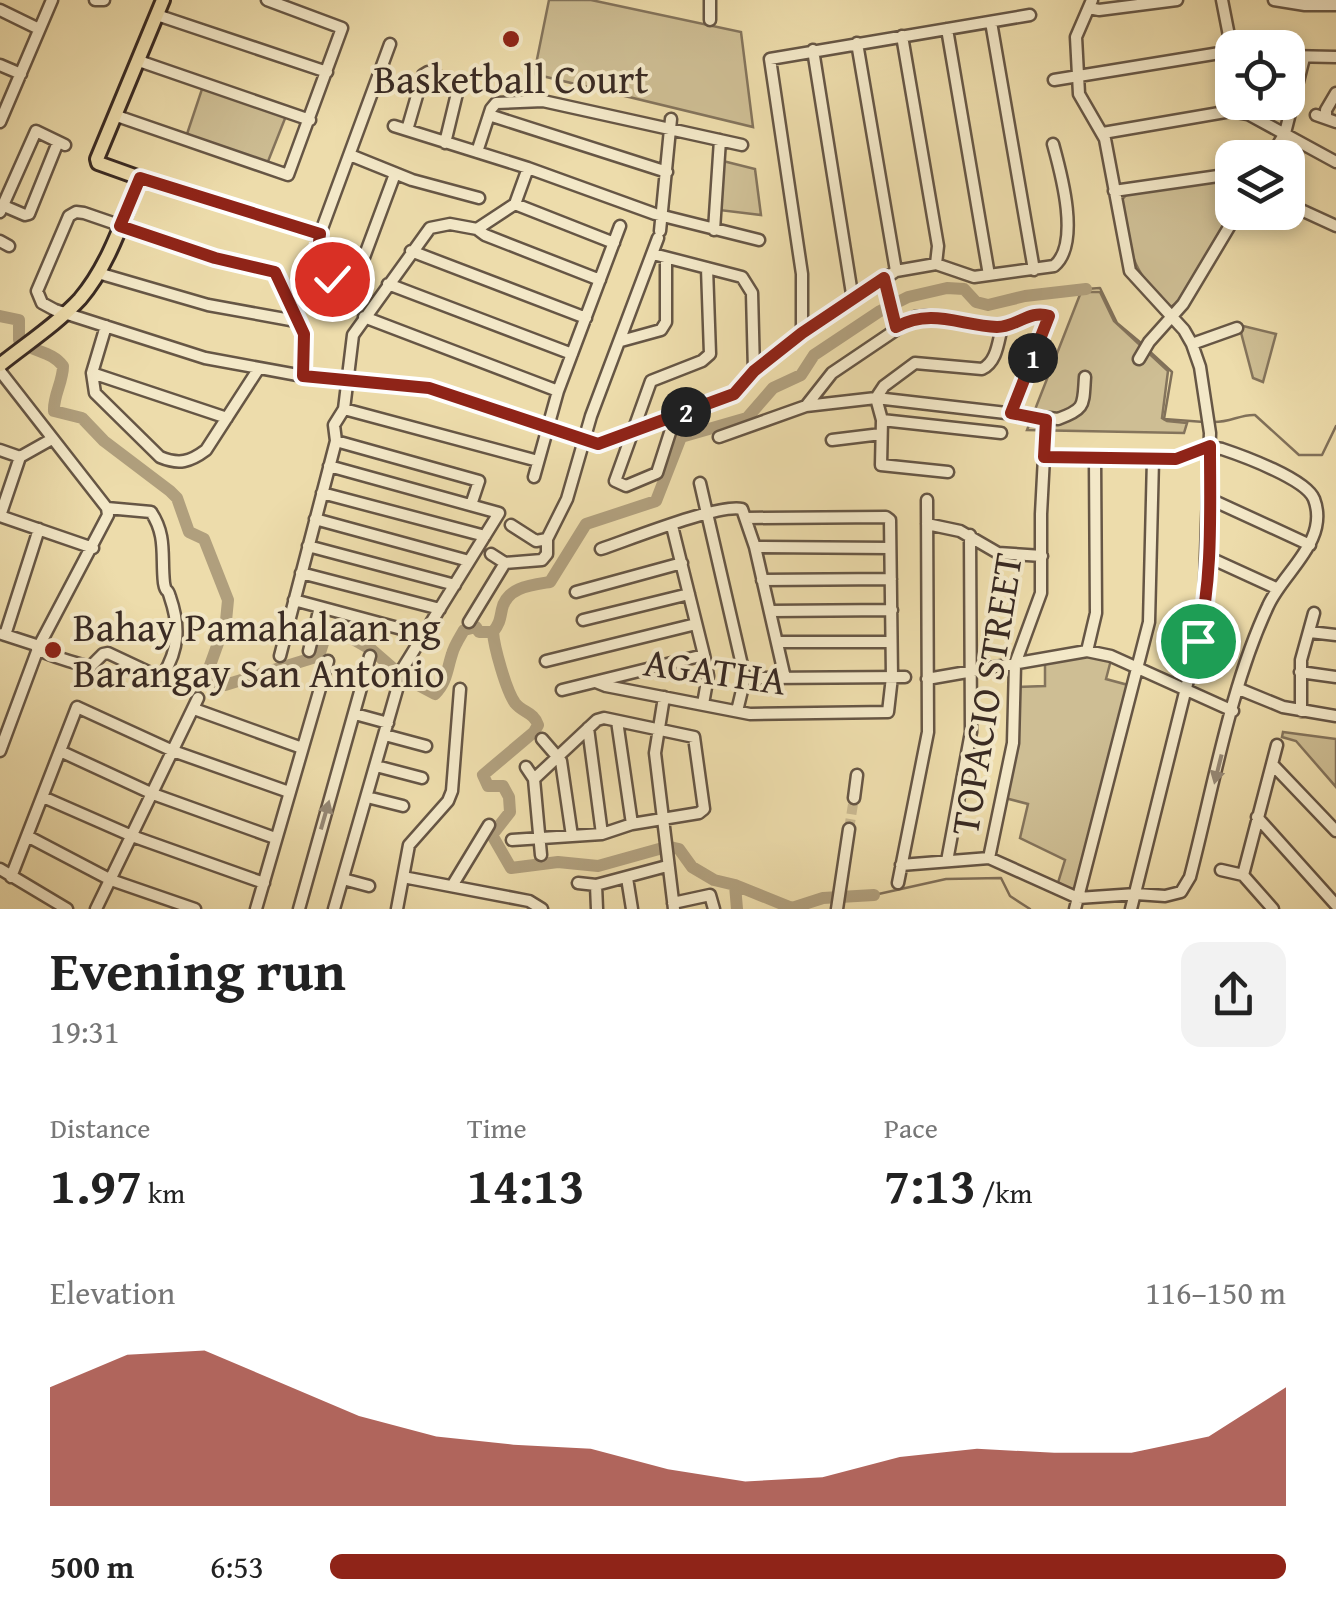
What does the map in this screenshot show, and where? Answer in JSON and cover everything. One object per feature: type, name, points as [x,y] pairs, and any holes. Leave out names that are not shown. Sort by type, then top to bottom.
[{"type":"main road","points":[[0,368],[65,314],[98,273],[120,226],[140,178],[98,163],[162,0]]},
{"type":"street","points":[[0,121],[52,0]]},
{"type":"street","points":[[94,0],[104,0]]},
{"type":"street","points":[[116,116],[288,176],[341,25],[267,0]]},
{"type":"street","points":[[1222,0],[1228,30]]},
{"type":"street","points":[[1274,0],[1331,3]]},
{"type":"street","points":[[706,1],[710,20]]},
{"type":"street","points":[[1131,909],[1204,616],[1209,428],[1200,367],[1192,344],[1130,271],[1103,133],[1084,107],[1076,76],[1076,37],[1090,4],[1168,1]]},
{"type":"street","points":[[0,10],[39,29]]},
{"type":"street","points":[[157,15],[327,72]]},
{"type":"street","points":[[802,333],[802,274],[769,62],[772,57],[1030,16]]},
{"type":"street","points":[[991,22],[1034,270]]},
{"type":"street","points":[[947,29],[989,275]]},
{"type":"street","points":[[902,36],[938,246],[936,264]]},
{"type":"street","points":[[857,43],[896,271]]},
{"type":"street","points":[[390,44],[320,234],[317,258],[324,276],[344,279],[355,272],[395,174]]},
{"type":"street","points":[[812,50],[853,300]]},
{"type":"street","points":[[1054,80],[1215,54]]},
{"type":"street","points":[[1305,58],[1336,58]]},
{"type":"street","points":[[139,60],[310,120]]},
{"type":"street","points":[[0,65],[21,74]]},
{"type":"street","points":[[407,130],[423,76],[428,72],[459,85],[445,143]]},
{"type":"street","points":[[1326,118],[1326,110],[1336,94]]},
{"type":"street","points":[[477,152],[496,103],[543,101],[671,123],[742,145]]},
{"type":"street","points":[[1103,133],[1232,111],[1248,114],[1336,162]]},
{"type":"street","points":[[489,116],[667,172]]},
{"type":"street","points":[[1281,140],[1288,120]]},
{"type":"street","points":[[491,554],[505,564],[545,558],[542,540],[567,498],[584,440],[659,235],[664,217],[671,123]]},
{"type":"street","points":[[394,126],[664,217],[759,240]]},
{"type":"street","points":[[36,131],[61,144],[29,214],[2,209],[36,131]]},
{"type":"street","points":[[714,230],[720,140]]},
{"type":"street","points":[[303,376],[304,334],[279,276],[272,270],[215,258],[84,213],[70,216],[37,291],[42,303],[65,314],[206,358],[303,376],[429,388],[598,444],[734,394],[754,371],[802,333],[896,271],[936,264],[968,277],[1054,266],[1062,260],[1066,243],[1063,177],[1052,144]]},
{"type":"street","points":[[350,155],[395,174],[480,198]]},
{"type":"street","points":[[477,228],[515,204],[528,168]]},
{"type":"street","points":[[1114,191],[1215,176]]},
{"type":"street","points":[[140,178],[320,234]]},
{"type":"street","points":[[515,204],[614,243]]},
{"type":"street","points":[[534,476],[558,391],[628,204]]},
{"type":"street","points":[[1305,212],[1336,226]]},
{"type":"street","points":[[280,656],[336,442],[334,425],[344,409],[350,345],[364,317],[430,228],[450,224],[477,228],[485,235],[600,280]]},
{"type":"street","points":[[1144,351],[1172,317],[1227,230]]},
{"type":"street","points":[[411,251],[586,318]]},
{"type":"street","points":[[653,254],[742,277],[748,283],[752,293],[754,371]]},
{"type":"street","points":[[620,341],[661,330],[666,322],[666,258]]},
{"type":"street","points":[[676,417],[657,474],[620,485],[615,481],[652,381],[710,354],[707,268]]},
{"type":"street","points":[[98,273],[208,305],[296,321]]},
{"type":"street","points":[[884,278],[896,327]]},
{"type":"street","points":[[388,284],[572,354]]},
{"type":"street","points":[[806,406],[832,372],[896,327],[925,316],[1002,327],[1033,314],[1049,316],[1011,413]]},
{"type":"street","points":[[364,317],[558,391]]},
{"type":"street","points":[[106,326],[92,372],[95,393],[160,457],[170,461],[194,460],[206,450],[259,368]]},
{"type":"street","points":[[948,472],[881,465],[882,420],[876,398],[884,386],[915,363],[982,369],[988,366],[994,360],[1002,327]]},
{"type":"street","points":[[1192,344],[1238,330]]},
{"type":"street","points":[[0,368],[107,508],[107,522],[38,648],[0,751]]},
{"type":"street","points":[[92,372],[227,418]]},
{"type":"street","points":[[719,436],[806,406],[876,398],[1011,413],[1046,423],[1078,412],[1083,406],[1085,377]]},
{"type":"street","points":[[344,409],[538,461]]},
{"type":"street","points":[[882,420],[1001,433]]},
{"type":"street","name":"TOPACIO STREET","points":[[990,858],[1013,743],[1015,664],[1042,593],[1046,423]]},
{"type":"street","points":[[832,440],[881,434]]},
{"type":"street","points":[[52,439],[20,456],[0,516],[93,548]]},
{"type":"street","points":[[336,442],[479,481],[471,505]]},
{"type":"street","points":[[901,865],[990,858],[1076,904],[1136,894],[1173,895],[1186,886],[1232,711],[1264,613],[1276,588],[1310,545],[1317,514],[1307,488],[1228,450],[1210,446],[1176,459],[1044,457]]},
{"type":"street","points":[[0,450],[20,456]]},
{"type":"street","points":[[1087,650],[1096,613],[1096,458]]},
{"type":"street","points":[[1076,904],[1149,622],[1153,459]]},
{"type":"street","points":[[329,466],[498,513],[403,668]]},
{"type":"street","points":[[700,484],[745,678],[737,711]]},
{"type":"street","points":[[322,493],[485,536]]},
{"type":"street","points":[[1210,499],[1310,545]]},
{"type":"street","points":[[898,884],[928,732],[927,500]]},
{"type":"street","points":[[601,548],[733,507],[742,510],[755,547],[785,678]]},
{"type":"street","points":[[39,529],[2,634],[60,660],[90,667],[108,653],[157,676],[163,675],[178,642],[178,632],[164,586],[161,530],[151,512],[107,508]]},
{"type":"street","points":[[746,518],[890,520],[892,677]]},
{"type":"street","points":[[315,520],[469,561]]},
{"type":"street","points":[[927,524],[970,535],[998,553],[1042,556]]},
{"type":"street","points":[[511,526],[542,540]]},
{"type":"street","points":[[672,526],[708,676],[703,704]]},
{"type":"street","points":[[947,861],[971,732],[970,535]]},
{"type":"street","points":[[308,546],[454,585]]},
{"type":"street","points":[[755,547],[890,548]]},
{"type":"street","points":[[1208,557],[1276,588]]},
{"type":"street","points":[[576,592],[586,586],[682,563]]},
{"type":"street","points":[[469,622],[505,564]]},
{"type":"street","points":[[302,573],[440,609]]},
{"type":"street","points":[[762,580],[890,579]]},
{"type":"street","points":[[583,620],[689,594]]},
{"type":"street","points":[[294,600],[424,635]]},
{"type":"street","points":[[310,652],[320,607]]},
{"type":"street","points":[[770,612],[892,610]]},
{"type":"street","points":[[1301,711],[1300,672],[1314,613]]},
{"type":"street","points":[[546,661],[696,624]]},
{"type":"street","points":[[1310,632],[1336,635]]},
{"type":"street","points":[[778,642],[892,642]]},
{"type":"street","points":[[927,678],[1087,650],[1136,666],[1232,711]]},
{"type":"street","points":[[562,690],[704,655]]},
{"type":"street","points":[[298,909],[370,656]]},
{"type":"street","points":[[256,909],[328,661]]},
{"type":"street","points":[[1300,672],[1336,677]]},
{"type":"street","name":"AGATHA","points":[[596,682],[750,714],[888,712],[892,677]]},
{"type":"street","points":[[745,678],[905,677]]},
{"type":"street","points":[[334,909],[398,686]]},
{"type":"street","points":[[396,909],[409,845],[450,796],[460,689]]},
{"type":"street","points":[[1239,689],[1283,707],[1336,716]]},
{"type":"street","points":[[664,697],[655,753],[674,906],[710,896],[714,909]]},
{"type":"street","points":[[96,909],[196,704],[302,748]]},
{"type":"street","points":[[0,706],[14,711]]},
{"type":"street","points":[[11,877],[77,706],[174,752],[289,792]]},
{"type":"street","points":[[354,714],[426,746]]},
{"type":"street","points":[[512,840],[602,834],[704,809],[694,737],[658,728],[600,718],[534,779]]},
{"type":"street","points":[[617,721],[632,824]]},
{"type":"street","points":[[588,728],[602,834]]},
{"type":"street","points":[[542,740],[561,761],[572,836]]},
{"type":"street","points":[[1243,875],[1277,745]]},
{"type":"street","points":[[60,751],[153,794],[275,838]]},
{"type":"street","points":[[1272,764],[1336,831]]},
{"type":"street","points":[[376,766],[422,778]]},
{"type":"street","points":[[526,768],[534,779],[541,855]]},
{"type":"street","points":[[854,798],[857,775]]},
{"type":"street","points":[[43,797],[132,836],[264,884]]},
{"type":"street","points":[[367,797],[402,806]]},
{"type":"street","points":[[1257,817],[1336,905]]},
{"type":"street","points":[[452,886],[489,825]]},
{"type":"street","points":[[838,900],[850,828]]},
{"type":"street","points":[[28,837],[111,880],[195,909]]},
{"type":"street","points":[[578,883],[596,885],[667,866]]},
{"type":"street","points":[[0,869],[66,909]]},
{"type":"street","points":[[1221,870],[1243,875],[1273,909]]},
{"type":"street","points":[[404,877],[528,901],[542,908]]},
{"type":"street","points":[[627,878],[632,909]]},
{"type":"street","points":[[343,879],[369,886]]},
{"type":"street","points":[[596,885],[597,909]]},
{"type":"shaded area","points":[[549,0],[591,0],[741,32],[753,127],[534,74]]},
{"type":"shaded area","points":[[203,86],[286,116],[267,164],[186,137]]},
{"type":"shaded area","points":[[723,161],[755,169],[761,215],[719,210]]},
{"type":"shaded area","points":[[1215,181],[1215,230],[1221,230],[1179,302],[1170,307],[1146,282],[1134,259],[1121,201],[1127,194]]},
{"type":"shaded area","points":[[1081,292],[1100,292],[1114,321],[1168,371],[1162,418],[1187,423],[1184,433],[1027,430]]},
{"type":"shaded area","points":[[1239,325],[1276,334],[1263,382],[1253,378]]},
{"type":"shaded area","points":[[1087,654],[1111,660],[1106,679],[1128,685],[1074,892],[1057,886],[1065,860],[1020,838],[1028,804],[1005,798],[1017,687],[1045,686],[1045,662]]},
{"type":"shaded area","points":[[1283,732],[1336,739],[1336,787],[1296,741],[1282,737]]},
{"type":"waterway","points":[[0,316],[19,320],[19,340],[63,366],[54,411],[82,418],[104,441],[170,491],[177,498],[189,532],[204,539],[228,600],[226,621],[208,671],[210,681],[225,685],[319,656],[325,637],[341,632],[372,650],[403,677],[435,694],[464,630],[476,627],[479,632],[493,632],[509,596],[521,588],[550,582],[586,524],[656,501],[681,437],[747,418],[773,388],[801,375],[814,355],[880,311],[908,297],[947,288],[964,289],[976,302],[988,305],[1086,289]]},
{"type":"waterway","points":[[1086,289],[1100,288],[1117,323],[1141,343]]},
{"type":"waterway","points":[[1147,349],[1172,372],[1164,419],[1204,422]]},
{"type":"waterway","points":[[1212,422],[1255,415],[1299,455],[1322,455],[1336,426]]},
{"type":"waterway","points":[[493,632],[512,697],[538,725],[483,775],[488,786],[503,786],[509,797],[510,812],[492,835],[511,868],[558,862],[598,866],[659,849]]},
{"type":"waterway","points":[[670,847],[679,849],[692,867],[714,880],[792,908],[823,898],[874,895]]},
{"type":"waterway","points":[[874,895],[946,879],[1001,878],[1010,896],[1030,909]]},
{"type":"waterway","points":[[735,885],[737,909]]},
{"type":"tunnel","points":[[849,829],[854,798]]},
{"type":"place","name":"Basketball Court","points":[[511,39]]},
{"type":"place","name":"Bahay Pamahalaan ng Barangay San Antonio","points":[[53,650]]},
{"type":"route","points":[[332,279],[319,268],[320,234],[140,178],[120,226],[215,258],[275,272],[304,334],[303,376],[429,388],[598,444],[734,394],[754,371],[802,333],[884,278],[896,327],[925,316],[1002,327],[1043,313],[1049,316],[1011,413],[1046,420],[1044,457],[1176,459],[1210,446],[1208,557],[1204,616],[1198,641]]}]
